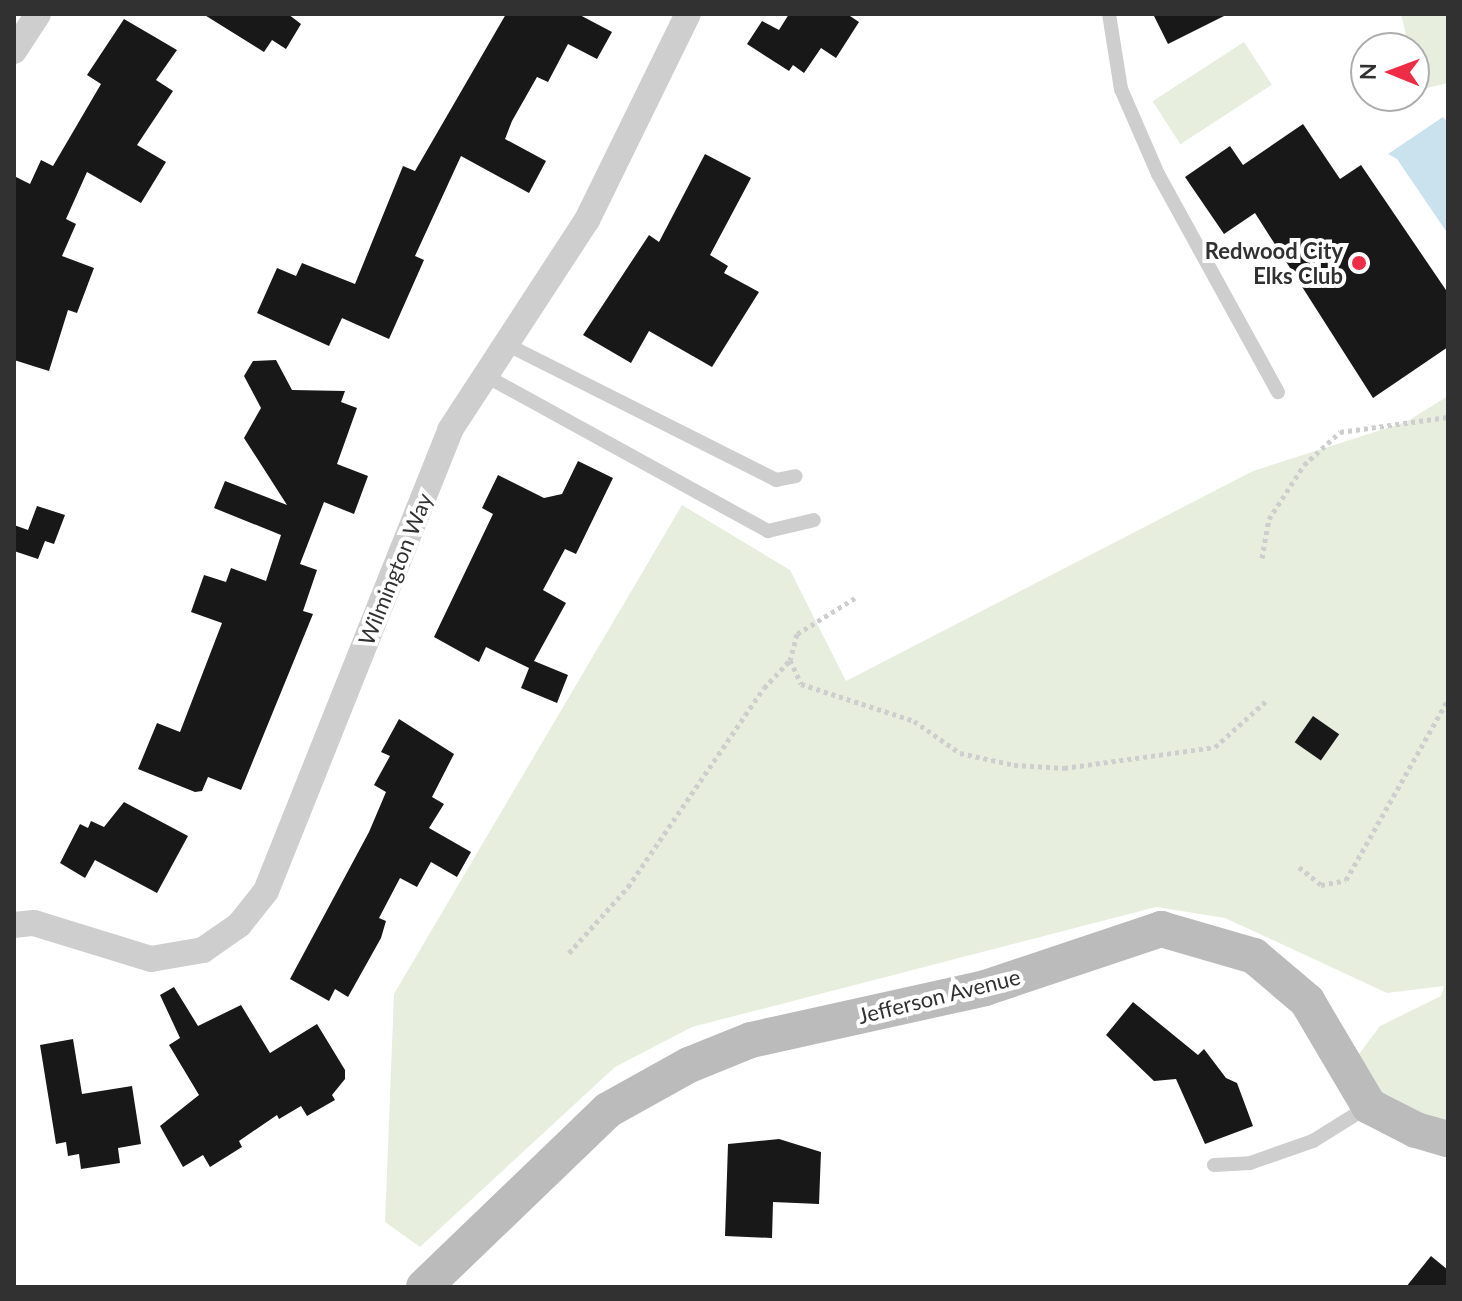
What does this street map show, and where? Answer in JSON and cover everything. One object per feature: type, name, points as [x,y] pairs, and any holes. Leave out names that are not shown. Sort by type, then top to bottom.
[{"type":"street","points":[[14,51],[38,14]]},
{"type":"street","name":"Wilmington Way","points":[[14,925],[34,923],[151,959],[203,950],[239,925],[266,891],[450,430],[587,220],[688,14]]},
{"type":"street","name":"Jefferson Avenue","points":[[424,1287],[608,1110],[689,1065],[751,1040],[985,988],[1161,929],[1254,956],[1307,1001],[1369,1106]]},
{"type":"street","points":[[1369,1106],[1416,1130],[1448,1139]]},
{"type":"lane","points":[[1109,14],[1121,89],[1158,174],[1278,392]]},
{"type":"lane","points":[[504,343],[776,480],[796,476]]},
{"type":"lane","points":[[486,376],[768,531],[814,520]]},
{"type":"lane","points":[[1214,1165],[1250,1163],[1313,1141],[1369,1106]]},
{"type":"path","points":[[1262,558],[1269,519],[1304,465],[1340,432],[1448,417]]},
{"type":"path","points":[[569,953],[628,887],[764,688],[790,660],[797,634],[855,598]]},
{"type":"path","points":[[790,660],[801,684],[914,721],[960,753],[1014,765],[1064,768],[1215,747],[1266,701]]},
{"type":"path","points":[[1299,867],[1321,885],[1346,880],[1448,700]]},
{"type":"green space","points":[[1401,14],[1448,14],[1448,83],[1430,87],[1430,32],[1405,32]]},
{"type":"green space","points":[[1244,42],[1272,85],[1180,144],[1153,101]]},
{"type":"green space","points":[[1448,396],[1448,1121],[1401,1110],[1350,1066],[1380,1026],[1441,996],[1444,986],[1387,993],[1225,918],[1156,907],[692,1027],[615,1067],[420,1247],[385,1222],[394,994],[682,505],[790,570],[846,681],[1253,471],[1406,422]]},
{"type":"water","points":[[1443,117],[1448,123],[1448,234],[1397,159],[1388,154]]},
{"type":"building","points":[[203,14],[288,14],[301,24],[286,49],[272,40],[264,52]]},
{"type":"building","points":[[506,14],[578,14],[612,32],[597,59],[568,44],[548,82],[537,77],[512,121],[505,139],[546,161],[529,193],[461,156],[415,256],[424,260],[389,339],[342,318],[329,346],[257,313],[277,268],[296,276],[302,263],[355,284],[403,166],[415,171]]},
{"type":"building","points":[[789,14],[847,14],[859,22],[836,58],[821,48],[804,73],[793,65],[789,71],[747,44],[762,21],[779,30]]},
{"type":"building","points":[[1153,14],[1228,14],[1168,44]]},
{"type":"building","points":[[124,19],[177,50],[156,80],[173,91],[137,145],[166,162],[141,203],[87,172],[66,219],[76,224],[62,256],[94,268],[77,313],[68,310],[49,371],[14,360],[14,176],[30,184],[41,160],[53,166],[101,84],[87,75]]},
{"type":"building","name":"Redwood City Elks Club","points":[[1303,124],[1340,179],[1361,165],[1448,293],[1448,347],[1373,398],[1255,213],[1224,234],[1185,177],[1230,146],[1243,165]]},
{"type":"building","points":[[705,154],[751,178],[710,255],[728,266],[724,273],[759,292],[712,367],[649,331],[631,363],[583,335],[649,235],[659,242]]},
{"type":"building","points":[[276,360],[292,390],[345,391],[341,402],[357,408],[337,464],[368,476],[354,514],[324,502],[300,564],[317,570],[303,611],[313,614],[241,790],[208,777],[202,791],[195,792],[138,769],[157,723],[180,732],[222,623],[191,612],[204,575],[226,582],[231,568],[266,581],[281,535],[214,508],[225,481],[287,505],[244,438],[261,408],[244,376],[253,361]]},
{"type":"building","points":[[578,461],[613,478],[576,554],[565,549],[543,590],[566,603],[534,661],[568,675],[557,703],[521,688],[529,668],[486,647],[479,662],[434,637],[493,514],[482,508],[498,475],[544,498],[562,494]]},
{"type":"building","points":[[37,506],[65,515],[54,544],[45,541],[38,559],[14,551],[14,525],[28,530]]},
{"type":"building","points":[[1313,716],[1339,734],[1321,761],[1295,742]]},
{"type":"building","points":[[399,719],[454,754],[432,797],[444,804],[429,828],[471,852],[457,877],[431,862],[417,887],[400,878],[379,918],[386,921],[381,938],[348,997],[335,989],[329,1001],[290,979],[369,832],[386,792],[374,785],[390,756],[381,752]]},
{"type":"building","points":[[124,802],[188,836],[157,893],[95,860],[85,878],[60,863],[80,824],[88,828],[91,821],[104,827]]},
{"type":"building","points":[[174,987],[198,1026],[241,1005],[270,1053],[317,1024],[345,1070],[345,1079],[332,1095],[335,1100],[307,1116],[301,1106],[279,1119],[277,1115],[239,1141],[242,1147],[210,1167],[203,1155],[183,1167],[160,1126],[199,1095],[169,1045],[180,1038],[160,995]]},
{"type":"building","points":[[1133,1002],[1198,1055],[1204,1049],[1226,1078],[1237,1083],[1253,1126],[1205,1144],[1176,1079],[1154,1081],[1106,1035]]},
{"type":"building","points":[[73,1039],[82,1094],[132,1086],[141,1144],[118,1148],[120,1163],[81,1169],[79,1154],[68,1156],[66,1142],[56,1144],[40,1045]]},
{"type":"building","points":[[779,1139],[821,1152],[819,1204],[773,1202],[772,1238],[725,1236],[728,1144]]},
{"type":"building","points":[[1431,1256],[1448,1270],[1448,1287],[1406,1287]]},
{"type":"place","name":"Redwood City Elks Club","points":[[1359,263]]}]
